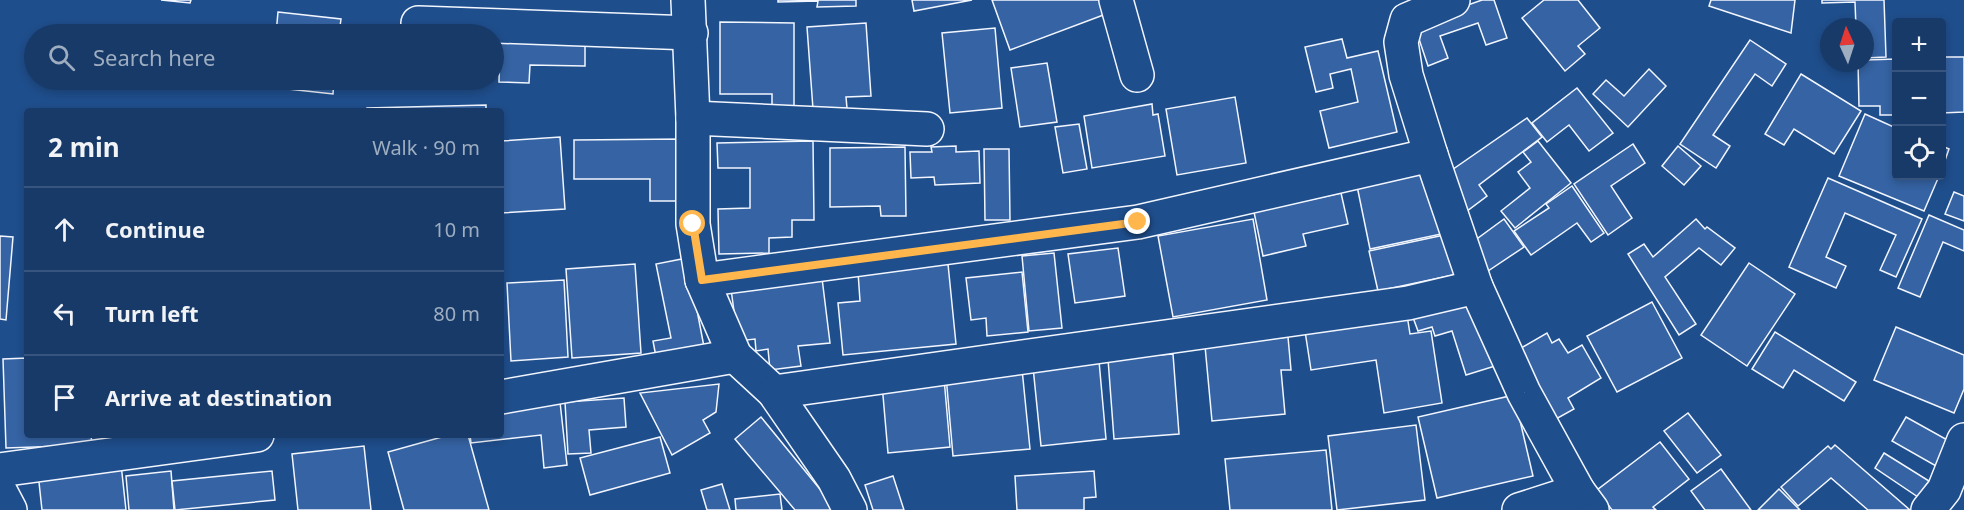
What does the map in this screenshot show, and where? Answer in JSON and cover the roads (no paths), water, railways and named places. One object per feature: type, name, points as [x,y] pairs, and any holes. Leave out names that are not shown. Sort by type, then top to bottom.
[{"type":"street","points":[[688,0],[693,118],[693,224],[702,280],[735,356],[774,392],[834,479],[850,510]]},
{"type":"street","points":[[1116,0],[1137,75]]},
{"type":"street","points":[[1452,0],[1407,20],[1401,42],[1406,75],[1476,287],[1524,393],[1585,501],[1519,510]]},
{"type":"street","points":[[418,23],[445,24]]},
{"type":"street","points":[[504,26],[691,33]]},
{"type":"street","points":[[693,118],[927,129]]},
{"type":"street","points":[[702,280],[1138,222],[1431,155]]},
{"type":"street","points":[[774,392],[1408,303],[1476,287]]},
{"type":"street","points":[[504,396],[735,356]]},
{"type":"street","points":[[0,470],[235,438]]},
{"type":"street","points":[[1945,496],[1964,440]]},
{"type":"street","points":[[0,491],[10,510]]}]
